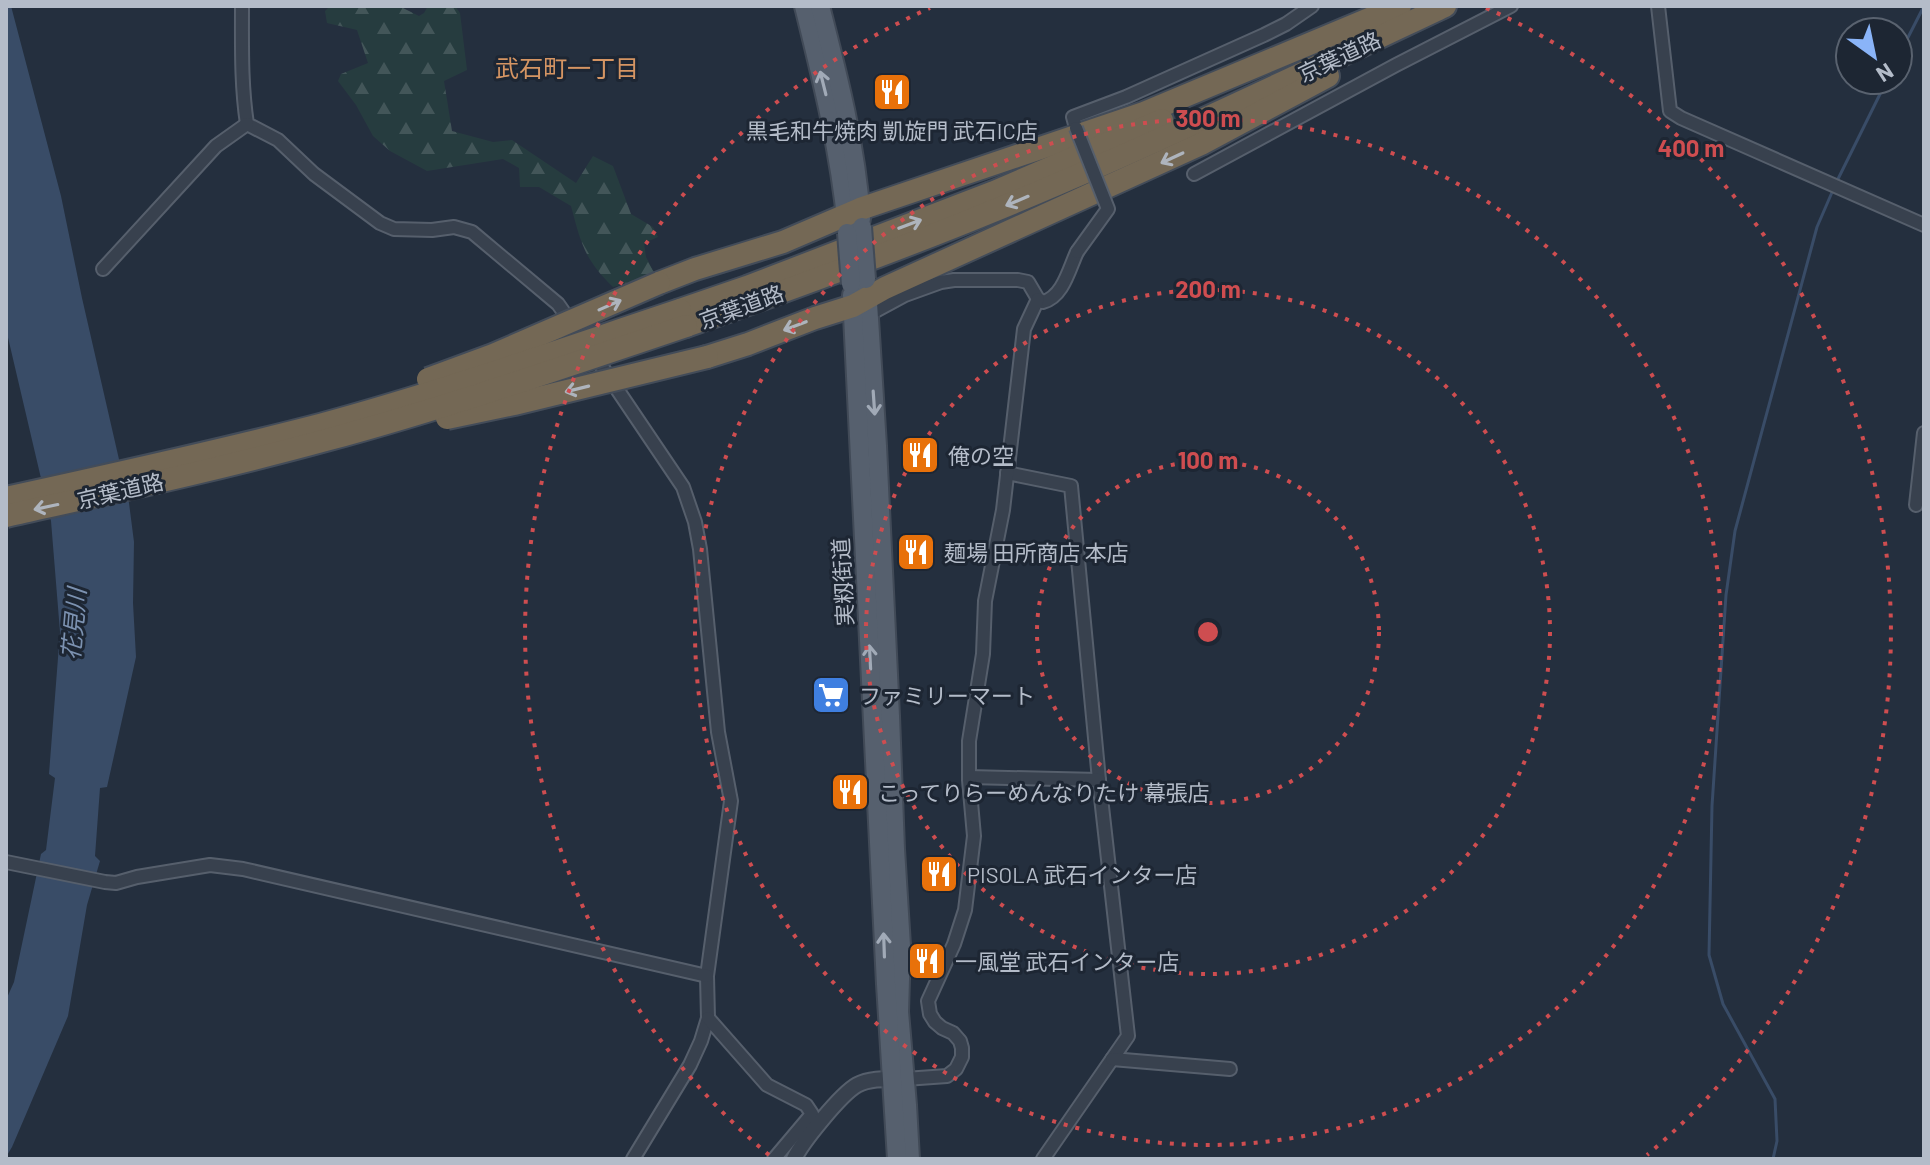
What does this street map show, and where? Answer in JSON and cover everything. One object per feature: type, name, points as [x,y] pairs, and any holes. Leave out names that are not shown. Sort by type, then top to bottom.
[{"type":"highway","points":[[197,464],[522,343],[695,269],[854,221],[1144,113],[1402,6]]},
{"type":"highway","name":"京葉道路","points":[[683,318],[747,287],[1137,132],[1277,69],[1402,6]]},
{"type":"highway","points":[[197,464],[310,450],[514,404],[707,357],[748,344],[815,318],[1201,144],[1292,97],[1446,6]]},
{"type":"highway","name":"京葉道路","points":[[6,516],[197,464],[321,424],[683,318],[771,296],[997,209],[1173,133],[1446,6]]},
{"type":"highway","name":"京葉道路","points":[[6,498],[197,464]]},
{"type":"main road","name":"実籾街道","points":[[804,6],[854,221]]},
{"type":"main road","name":"実籾街道","points":[[820,6],[850,134],[861,296],[886,984],[910,1159]]},
{"type":"main road","name":"実籾街道","points":[[897,1159],[898,1079]]},
{"type":"street","points":[[242,6],[241,60],[247,124]]},
{"type":"street","points":[[861,296],[915,291],[954,280],[1018,280],[1028,282],[1038,299],[1049,301],[1059,290],[1077,252],[1108,209],[1073,117],[1126,97],[1264,35],[1312,6]]},
{"type":"street","points":[[1194,174],[1511,6]]},
{"type":"street","points":[[1658,6],[1670,111],[1924,225]]},
{"type":"street","points":[[103,269],[216,146],[247,124]]},
{"type":"street","points":[[247,124],[278,140],[314,174],[380,223],[394,229],[454,227],[472,232],[488,243],[558,304],[683,487],[700,549],[718,732],[731,801],[707,976],[708,1018],[690,1065],[633,1159]]},
{"type":"street","points":[[794,1159],[807,1138],[854,1087],[870,1080],[947,1076],[956,1069],[962,1057],[960,1041],[935,1022],[928,1000],[954,944],[965,910],[974,836],[969,741],[983,654],[985,601],[1003,510],[1024,329],[1038,299]]},
{"type":"street","points":[[1916,505],[1924,433]]},
{"type":"street","points":[[1007,473],[1071,486],[1099,780],[1128,1036],[1043,1159]]},
{"type":"street","points":[[969,777],[1099,780]]},
{"type":"street","points":[[6,862],[116,883],[210,865],[243,869],[707,976]]},
{"type":"street","points":[[708,1018],[767,1085],[806,1105],[812,1114],[774,1159]]},
{"type":"street","points":[[1112,1059],[1230,1069]]},
{"type":"green space","points":[[330,6],[399,6],[419,16],[428,6],[455,6],[460,13],[467,70],[444,81],[452,131],[493,142],[512,140],[576,183],[593,156],[613,166],[631,214],[653,227],[658,237],[644,243],[646,257],[656,276],[613,287],[585,250],[571,206],[539,187],[520,187],[519,168],[503,159],[427,171],[390,151],[373,136],[338,81],[341,74],[368,63],[357,30],[327,23],[325,11]]},
{"type":"water","name":"花見川","points":[[6,6],[11,6],[61,196],[129,503],[134,542],[136,657],[107,787],[100,788],[95,856],[100,861],[87,905],[68,1016],[6,1157],[6,1000],[14,982],[41,854],[46,850],[55,778],[49,774],[60,632],[51,521],[6,329]]},
{"type":"waterway","points":[[1914,26],[1924,6]]},
{"type":"waterway","points":[[1836,183],[1879,96]]},
{"type":"waterway","points":[[1773,1159],[1777,1141],[1775,1099],[1723,1004],[1709,955],[1712,806],[1726,595],[1735,531],[1817,227],[1833,190]]},
{"type":"place","name":"黒毛和牛焼肉 凱旋門 武石IC店","points":[[892,92]]},
{"type":"place","name":"俺の空","points":[[920,455]]},
{"type":"place","name":"麺場 田所商店 本店","points":[[916,552]]},
{"type":"place","name":"ファミリーマート","points":[[831,695]]},
{"type":"place","name":"こってりらーめんなりたけ 幕張店","points":[[850,792]]},
{"type":"place","name":"PISOLA 武石インター店","points":[[939,874]]},
{"type":"place","name":"一風堂 武石インター店","points":[[927,961]]},
{"type":"district","name":"武石町一丁目","points":[[567,67]]}]
